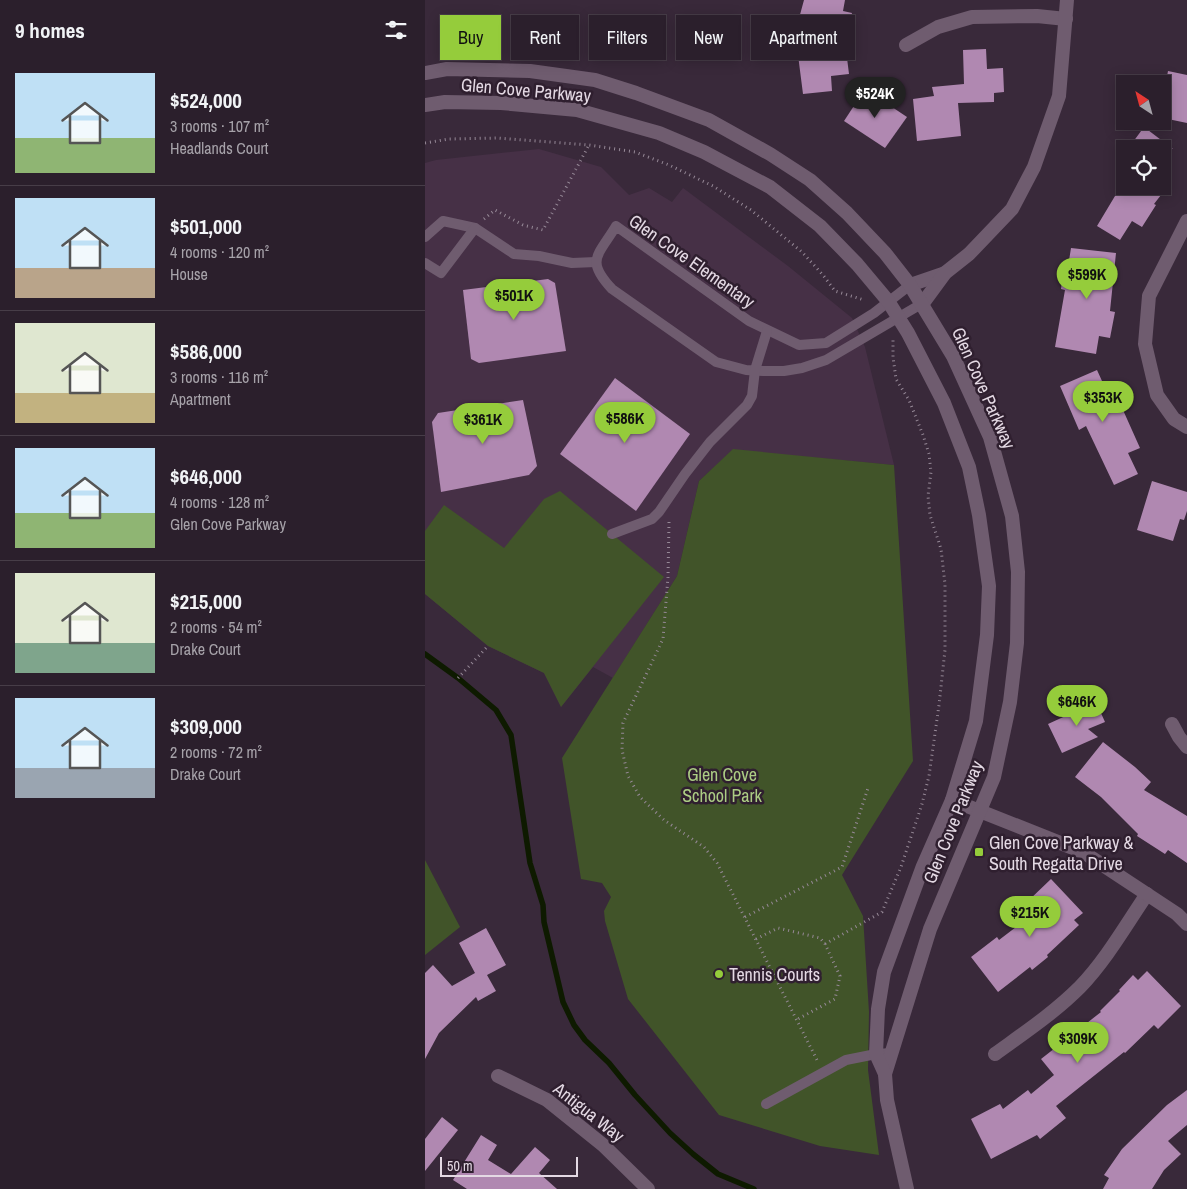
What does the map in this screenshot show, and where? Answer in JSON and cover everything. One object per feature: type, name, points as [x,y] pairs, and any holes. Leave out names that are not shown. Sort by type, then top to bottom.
[{"type":"main road","points":[[910,285],[945,272],[969,254],[1012,209],[1034,168],[1059,96],[1067,0]]},
{"type":"main road","points":[[906,45],[937,27],[972,17],[1037,16],[1066,19]]},
{"type":"main road","name":"Glen Cove Parkway","points":[[425,73],[447,69],[530,71],[595,80],[709,120],[810,180],[847,213],[885,253],[910,285],[923,303],[953,356],[990,437],[1012,516],[1018,572],[1017,643],[1011,702],[994,777],[930,929],[885,1074]]},
{"type":"main road","name":"Glen Cove Parkway","points":[[425,105],[445,102],[501,103],[577,110],[659,133],[704,152],[770,187],[820,226],[857,264],[888,301],[899,317],[944,403],[969,467],[979,515],[989,586],[987,635],[976,721],[953,800],[923,866],[884,972],[878,1009],[876,1054],[885,1074],[887,1100],[907,1189]]},
{"type":"main road","points":[[1187,221],[1149,296],[1145,344],[1157,395],[1174,419],[1187,427]]},
{"type":"main road","points":[[923,303],[945,272]]},
{"type":"main road","points":[[1172,724],[1187,747]]},
{"type":"main road","points":[[953,800],[1083,852],[1177,914],[1187,924]]},
{"type":"main road","points":[[995,1054],[1045,1019],[1080,987],[1108,952],[1147,894]]},
{"type":"main road","name":"Antigua Way","points":[[498,1076],[547,1100],[603,1145],[648,1189]]},
{"type":"lane","points":[[425,237],[443,221],[475,228],[514,254],[539,256],[572,263],[596,262],[601,277],[612,289],[715,362],[739,369],[784,371],[802,368],[826,360],[923,303]]},
{"type":"lane","name":"Glen Cove Elementary","points":[[596,262],[596,258],[616,226],[749,321],[799,346],[825,343],[874,313],[910,285]]},
{"type":"lane","points":[[425,263],[441,273],[475,228]]},
{"type":"lane","points":[[612,534],[652,519],[710,442],[747,405],[752,396],[755,370],[767,331]]},
{"type":"lane","points":[[766,1104],[847,1060],[892,1053]]},
{"type":"path","points":[[425,144],[449,139],[497,138],[589,145],[635,152],[669,165],[713,186],[751,210],[802,252],[823,274],[835,291],[863,299],[874,313]]},
{"type":"path","points":[[475,228],[495,210],[523,225],[543,230],[589,145]]},
{"type":"path","points":[[825,944],[882,912],[901,867],[929,776],[936,736],[945,650],[945,584],[941,549],[930,515],[928,496],[931,472],[929,454],[909,400],[896,379],[893,338],[884,326]]},
{"type":"path","points":[[659,512],[668,517],[669,537],[663,639],[623,723],[622,750],[628,776],[640,797],[664,820],[704,847],[717,863],[823,1073]]},
{"type":"path","points":[[458,678],[488,646]]},
{"type":"path","points":[[745,917],[842,867],[869,788]]},
{"type":"path","points":[[756,940],[778,928],[820,938],[825,944],[840,976],[835,999],[796,1020]]},
{"type":"shaded area","points":[[539,149],[601,167],[629,195],[649,188],[672,202],[683,188],[788,266],[852,318],[865,347],[894,465],[733,450],[699,481],[677,576],[613,678],[593,667],[561,707],[544,673],[488,646],[425,594],[425,163],[436,160]]},
{"type":"green space","name":"Glen Cove School Park","points":[[733,449],[894,465],[913,761],[842,875],[863,916],[869,1012],[868,1070],[879,1155],[820,1146],[719,1115],[628,999],[605,921],[604,911],[611,897],[602,883],[581,879],[562,758],[677,576],[699,481]]},
{"type":"green space","points":[[560,491],[664,577],[561,707],[544,673],[488,646],[425,594],[425,531],[444,505],[504,548],[544,499]]},
{"type":"green space","points":[[425,860],[460,927],[425,955]]},
{"type":"building","points":[[804,0],[845,0],[843,11],[852,13],[852,15],[800,15]]},
{"type":"building","points":[[986,49],[987,69],[1003,68],[1004,92],[994,93],[994,102],[958,103],[961,136],[917,141],[913,99],[934,96],[932,87],[964,84],[963,50]]},
{"type":"building","points":[[799,60],[847,60],[849,74],[831,76],[832,91],[803,94]]},
{"type":"building","points":[[1168,71],[1187,75],[1187,123],[1171,120],[1171,75],[1167,75]]},
{"type":"building","points":[[865,89],[907,117],[885,148],[844,121]]},
{"type":"building","points":[[1142,130],[1148,130],[1161,140],[1134,140]]},
{"type":"building","points":[[1116,194],[1161,195],[1142,227],[1132,221],[1120,240],[1097,226]]},
{"type":"building","points":[[1071,248],[1116,253],[1110,311],[1115,312],[1110,338],[1099,336],[1096,354],[1055,347],[1065,290],[1061,289],[1064,267],[1068,267]]},
{"type":"building","points":[[548,279],[555,283],[566,351],[479,363],[471,359],[463,290]]},
{"type":"building","points":[[1097,370],[1107,392],[1116,388],[1125,409],[1123,410],[1140,448],[1128,453],[1138,474],[1114,485],[1086,426],[1079,430],[1060,386]]},
{"type":"building","points":[[615,378],[690,434],[636,511],[560,454]]},
{"type":"building","points":[[523,400],[537,466],[529,475],[441,492],[432,422],[438,413]]},
{"type":"building","points":[[1152,481],[1187,492],[1187,511],[1184,520],[1180,519],[1173,541],[1137,530]]},
{"type":"building","points":[[1096,702],[1105,722],[1088,729],[1098,737],[1062,753],[1048,724]]},
{"type":"building","points":[[1103,742],[1151,782],[1144,790],[1187,816],[1187,863],[1168,850],[1165,854],[1137,836],[1138,834],[1101,797],[1075,777]]},
{"type":"building","points":[[1051,879],[1083,913],[1074,920],[1079,925],[1047,955],[1048,957],[1032,970],[1030,967],[998,992],[971,957],[997,937],[999,940],[1036,912],[1027,902]]},
{"type":"building","points":[[486,928],[506,965],[487,975],[496,991],[478,1001],[476,997],[439,1033],[425,1059],[425,973],[433,965],[452,986],[475,973],[459,943]]},
{"type":"building","points":[[1147,971],[1181,1006],[1158,1029],[1154,1025],[1125,1053],[1056,1106],[1066,1118],[1040,1139],[1037,1135],[991,1159],[971,1119],[1000,1104],[1003,1109],[1028,1090],[1031,1094],[1054,1075],[1041,1059],[1101,1012],[1133,975],[1138,980]]},
{"type":"building","points":[[1187,1090],[1187,1125],[1168,1141],[1181,1154],[1164,1170],[1152,1189],[1103,1189],[1109,1178],[1104,1175],[1122,1149],[1167,1105]]},
{"type":"building","points":[[442,1117],[458,1130],[425,1171],[425,1139]]},
{"type":"building","points":[[481,1135],[497,1145],[488,1160],[511,1174],[535,1147],[550,1160],[539,1173],[557,1189],[467,1189],[453,1180]]},
{"type":"waterway","points":[[425,654],[458,678],[496,710],[511,735],[530,863],[543,905],[544,922],[563,1002],[574,1025],[585,1040],[609,1063],[670,1133],[693,1154],[718,1174],[754,1189]]},
{"type":"place","name":"Glen Cove Parkway & South Regatta Drive","points":[[979,852]]},
{"type":"place","name":"Tennis Courts","points":[[719,974]]}]
